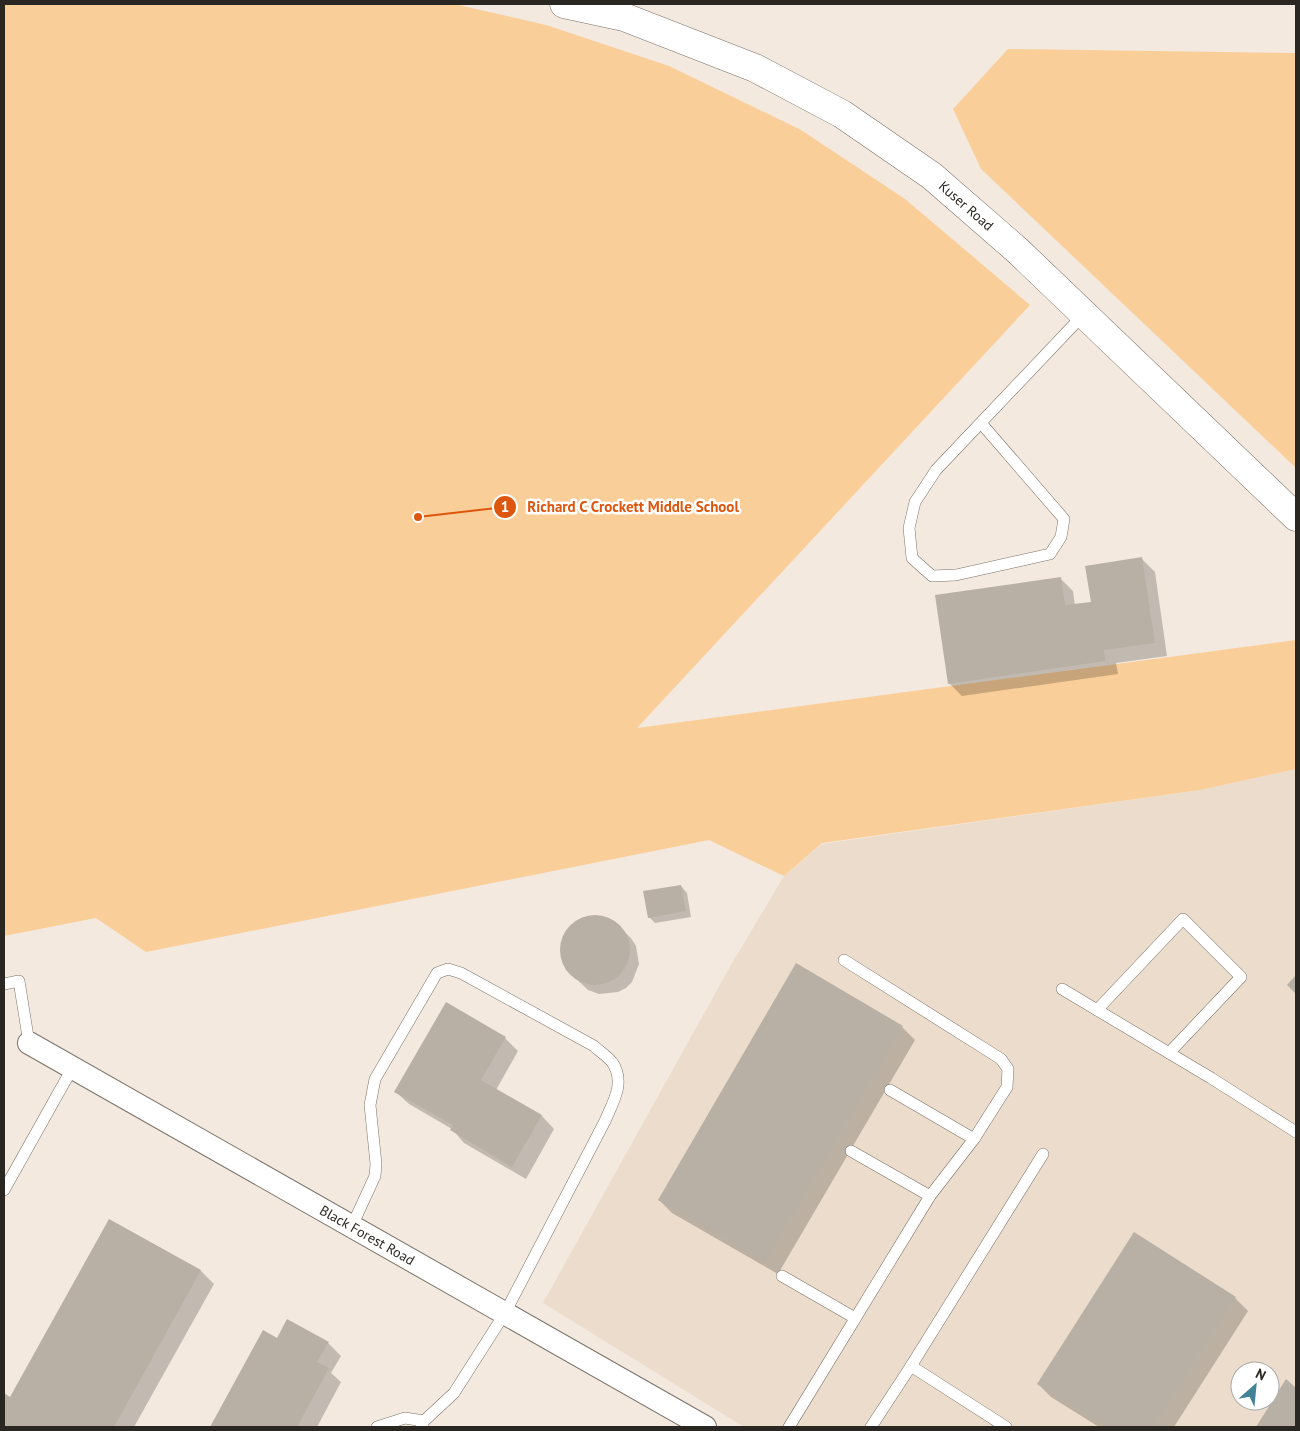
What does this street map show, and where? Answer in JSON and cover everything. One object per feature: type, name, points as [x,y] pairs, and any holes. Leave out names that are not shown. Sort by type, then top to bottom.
[{"type":"street","name":"Kuser Road","points":[[564,4],[624,17],[755,68],[842,114],[932,176],[1017,250],[1296,517]]},
{"type":"street","name":"Black Forest Road","points":[[29,1042],[705,1427]]},
{"type":"lane","points":[[981,423],[1064,519],[1061,538],[1050,554],[956,575],[932,576],[912,558],[909,528],[915,502],[936,470],[1084,314]]},
{"type":"lane","points":[[1097,1010],[1183,919],[1241,976],[1169,1053]]},
{"type":"lane","points":[[789,1427],[930,1196],[974,1139],[1007,1087],[1008,1069],[1001,1059],[844,960]]},
{"type":"lane","points":[[352,1226],[375,1176],[376,1164],[370,1105],[374,1079],[437,973],[448,969],[461,973],[594,1046],[611,1061],[618,1075],[618,1091],[605,1121],[505,1313],[454,1393],[423,1424],[405,1418],[377,1427]]},
{"type":"lane","points":[[4,984],[19,981],[29,1042]]},
{"type":"lane","points":[[1062,989],[1296,1132]]},
{"type":"lane","points":[[4,1190],[73,1067]]},
{"type":"lane","points":[[890,1090],[974,1139]]},
{"type":"lane","points":[[851,1150],[930,1196]]},
{"type":"lane","points":[[871,1427],[1043,1154]]},
{"type":"lane","points":[[782,1276],[855,1318]]},
{"type":"lane","points":[[911,1366],[1006,1427]]},
{"type":"shaded area","points":[[4,4],[454,4],[546,25],[669,66],[801,130],[905,199],[1030,305],[637,728],[1296,640],[1296,769],[1200,790],[822,843],[784,876],[709,840],[146,952],[96,918],[4,936]]},
{"type":"shaded area","points":[[1008,49],[1296,53],[1296,468],[981,169],[953,109]]},
{"type":"shaded area","points":[[1296,769],[1296,1427],[744,1427],[543,1303],[731,965],[784,876],[822,844],[1200,790]]},
{"type":"building","points":[[1142,557],[1155,643],[1104,650],[1105,661],[948,684],[935,595],[1061,577],[1065,605],[1091,602],[1085,566]]},
{"type":"building","points":[[681,885],[686,911],[648,918],[643,891]]},
{"type":"building","points":[[595,915],[608,918],[620,925],[627,937],[630,950],[627,963],[620,975],[608,982],[595,985],[582,982],[570,975],[563,963],[560,950],[563,937],[570,925],[582,918]]},
{"type":"building","points":[[796,963],[903,1026],[765,1262],[658,1200]]},
{"type":"building","points":[[1296,975],[1296,994],[1287,985]]},
{"type":"building","points":[[446,1002],[506,1037],[481,1080],[542,1115],[512,1167],[450,1130],[453,1125],[394,1092]]},
{"type":"building","points":[[109,1219],[201,1270],[114,1427],[4,1427],[4,1393],[10,1397]]},
{"type":"building","points":[[1134,1232],[1236,1297],[1153,1427],[1105,1427],[1037,1384]]},
{"type":"building","points":[[287,1319],[329,1342],[317,1362],[329,1368],[297,1427],[210,1427],[263,1330],[277,1338]]},
{"type":"building","points":[[1286,1379],[1296,1388],[1296,1427],[1256,1427],[1266,1411],[1280,1411],[1280,1389]]},
{"type":"place","name":"Richard C Crockett Middle School","points":[[418,517]]}]
